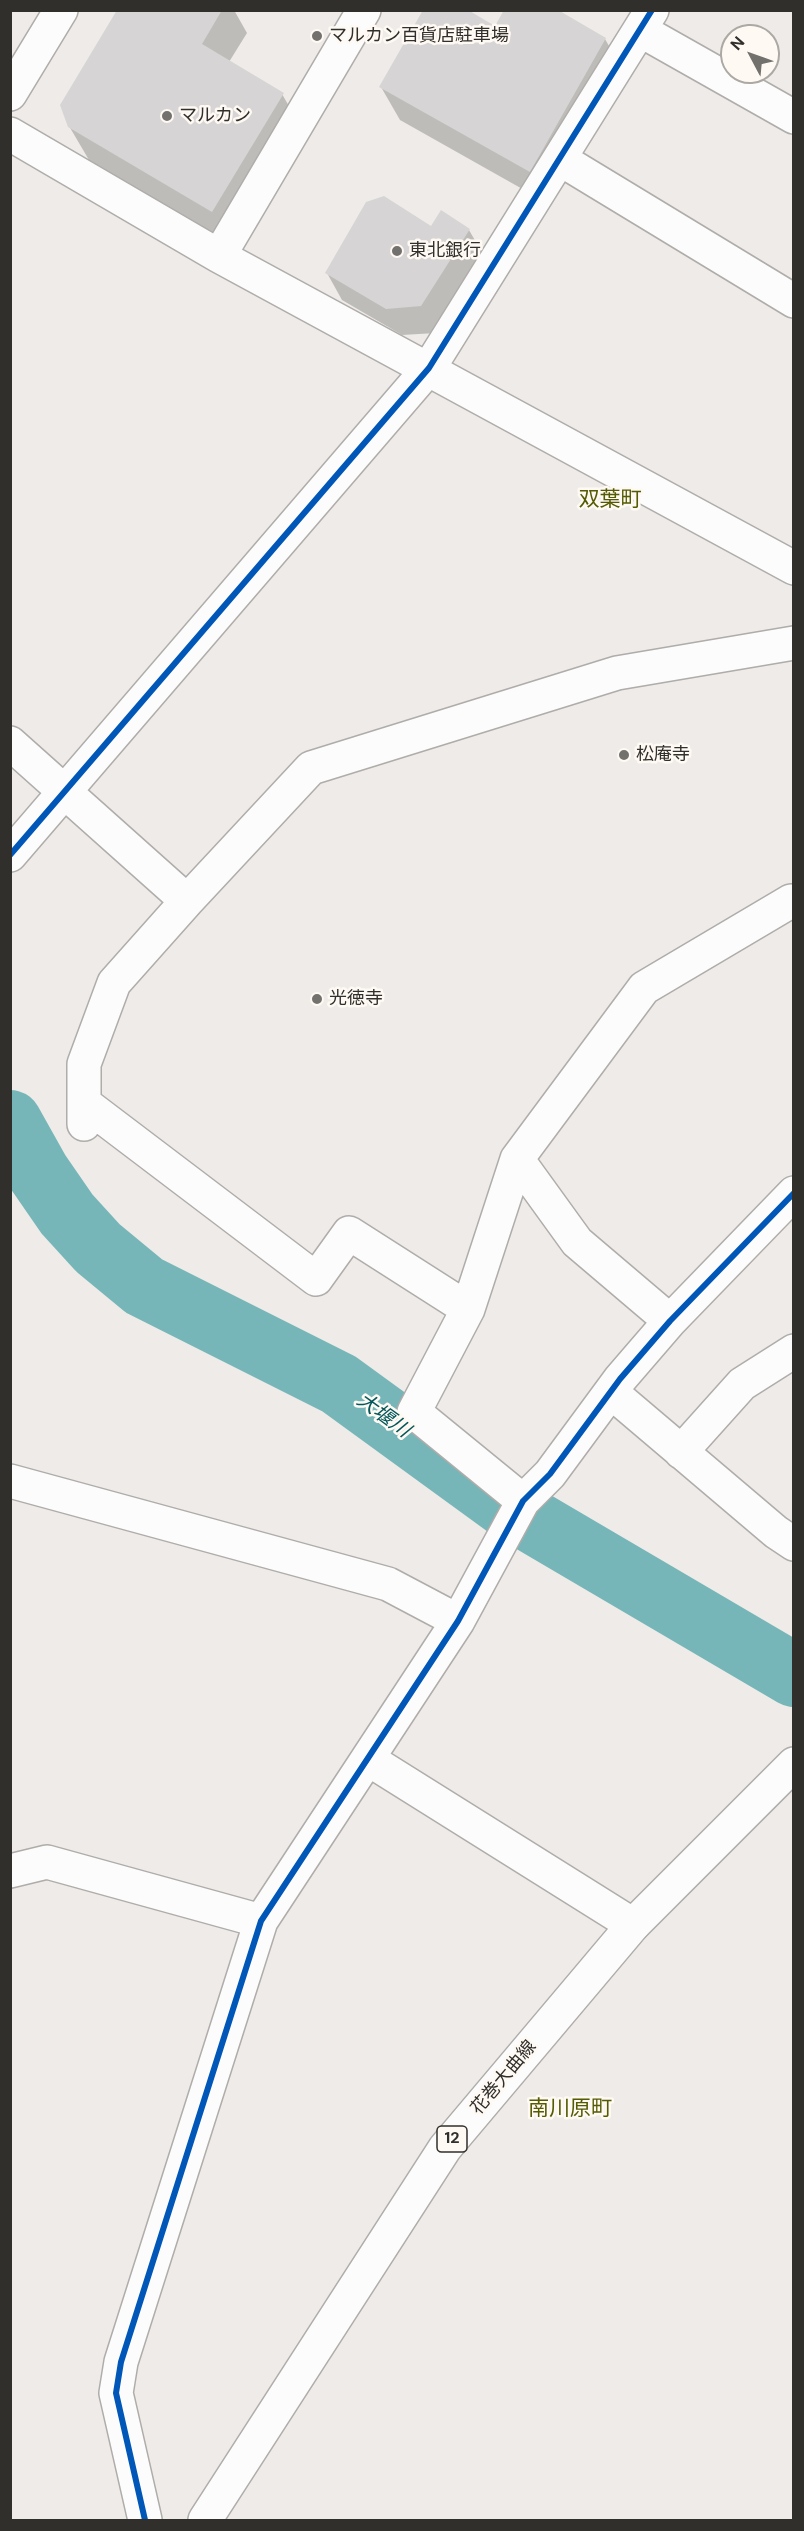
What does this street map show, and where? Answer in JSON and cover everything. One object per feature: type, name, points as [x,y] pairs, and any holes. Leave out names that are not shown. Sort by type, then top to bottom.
[{"type":"street","points":[[10,94],[61,10]]},
{"type":"street","points":[[219,256],[364,10]]},
{"type":"street","points":[[10,855],[429,368],[646,20],[794,117]]},
{"type":"street","points":[[10,134],[219,256],[794,568]]},
{"type":"street","points":[[560,159],[794,301]]},
{"type":"street","points":[[468,1309],[349,1233],[316,1279],[84,1114],[84,1064],[114,983],[187,900],[311,768],[617,673],[794,644]]},
{"type":"street","points":[[10,742],[187,900]]},
{"type":"street","points":[[523,1501],[414,1412],[468,1309],[517,1159],[644,988],[791,901]]},
{"type":"street","points":[[517,1159],[577,1242],[670,1321]]},
{"type":"street","points":[[145,2520],[116,2392],[121,2362],[261,1921],[458,1621],[523,1501],[550,1474],[611,1392],[670,1321],[794,1193]]},
{"type":"street","points":[[681,1452],[742,1384],[794,1351]]},
{"type":"street","points":[[611,1392],[776,1532],[794,1544]]},
{"type":"street","points":[[10,1481],[388,1584],[458,1621]]},
{"type":"street","points":[[368,1759],[633,1925]]},
{"type":"street","name":"花巻大曲線","points":[[205,2520],[445,2148],[633,1925],[794,1764]]},
{"type":"street","points":[[10,1871],[47,1862],[261,1921]]},
{"type":"building","name":"マルカン","points":[[117,10],[222,10],[202,44],[284,93],[212,212],[68,127],[60,105]]},
{"type":"building","points":[[423,10],[468,10],[495,26],[504,10],[558,10],[606,38],[530,172],[379,87]]},
{"type":"building","name":"東北銀行","points":[[384,196],[431,226],[441,210],[470,229],[421,306],[386,309],[325,273],[366,202]]},
{"type":"waterway","name":"大堰川","points":[[10,1122],[38,1172],[67,1214],[98,1248],[144,1286],[339,1384],[508,1507],[794,1675]]},
{"type":"cycle path","points":[[10,855],[429,368],[652,10]]},
{"type":"cycle path","points":[[145,2520],[116,2393],[121,2362],[261,1921],[458,1621],[523,1501],[550,1474],[620,1379],[670,1321],[794,1193]]},
{"type":"place","name":"マルカン百貨店駐車場","points":[[317,36]]},
{"type":"place","name":"マルカン","points":[[167,116]]},
{"type":"place","name":"東北銀行","points":[[397,251]]},
{"type":"place","name":"松庵寺","points":[[624,755]]},
{"type":"place","name":"光徳寺","points":[[317,999]]},
{"type":"district","name":"双葉町","points":[[610,500]]},
{"type":"district","name":"南川原町","points":[[570,2109]]}]
